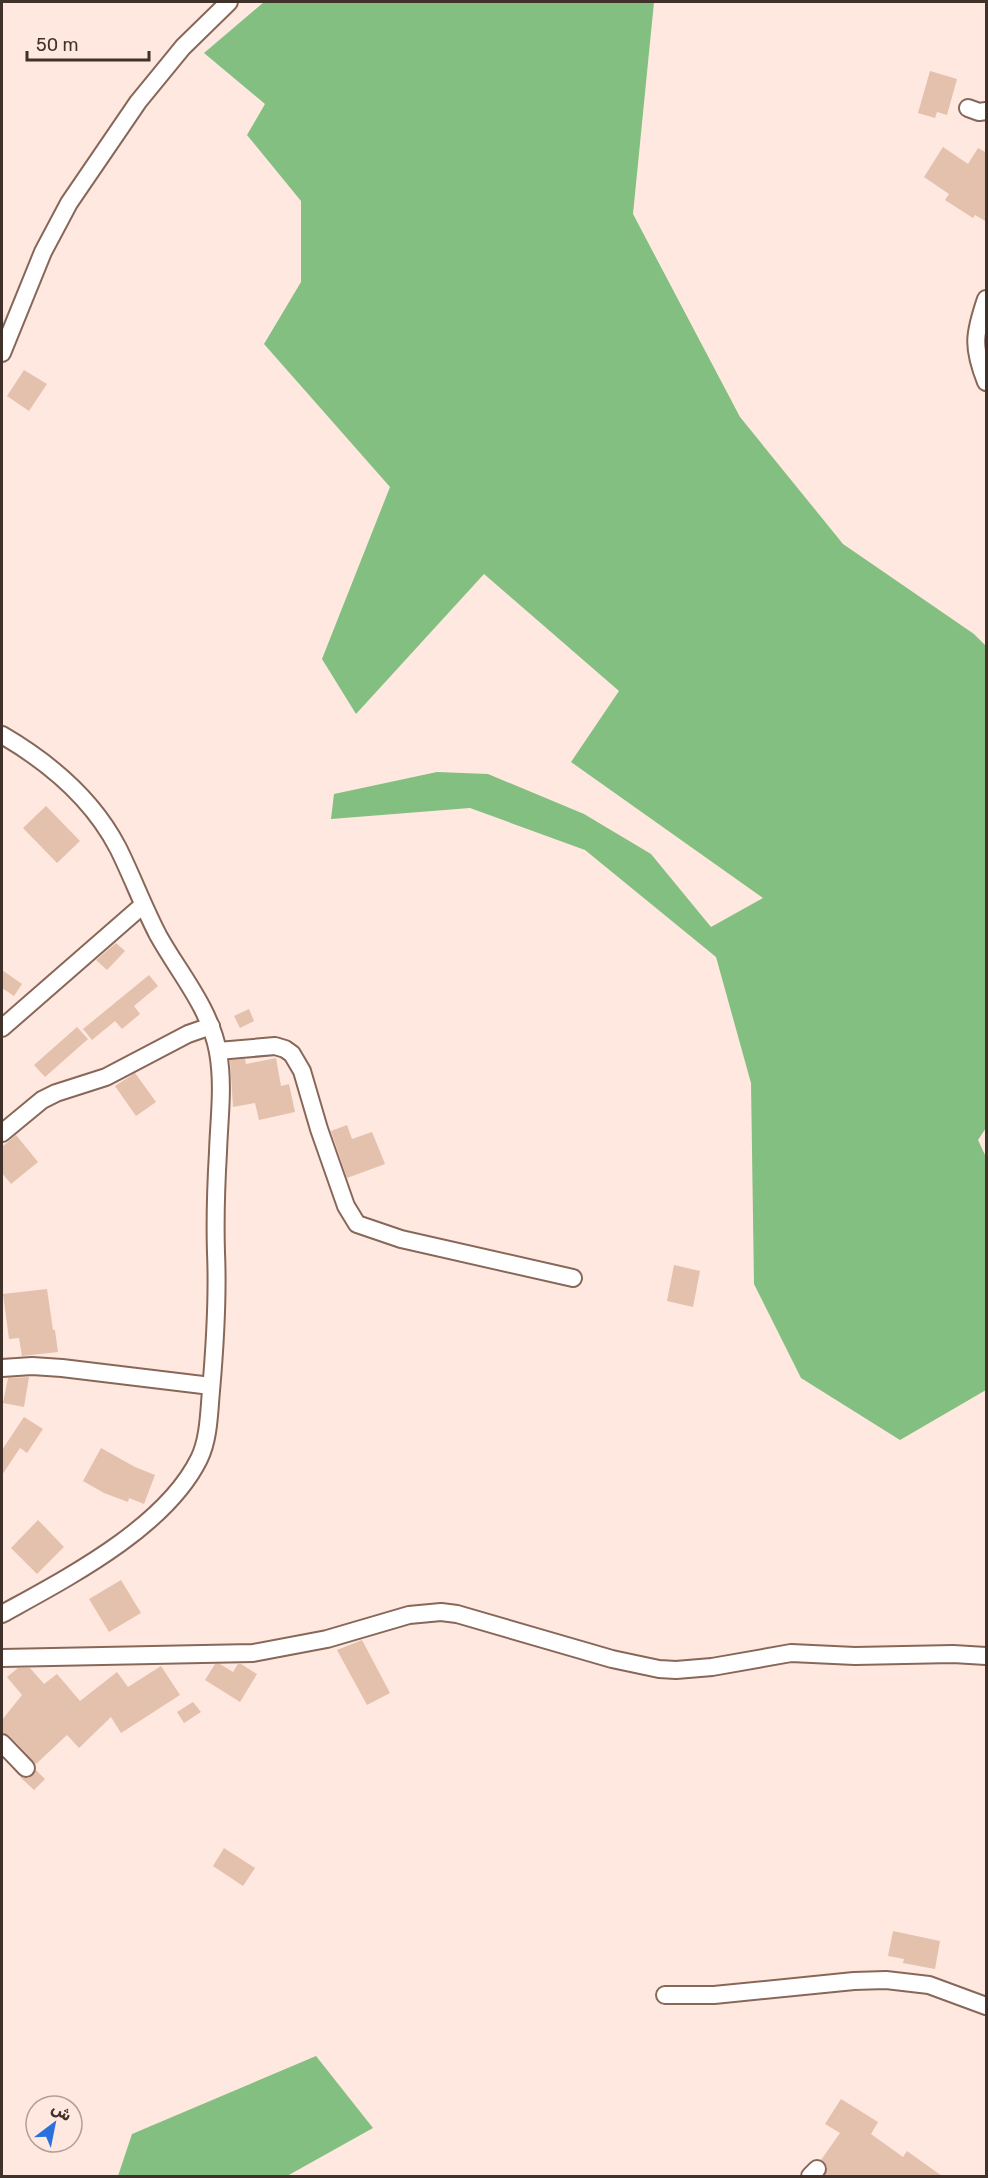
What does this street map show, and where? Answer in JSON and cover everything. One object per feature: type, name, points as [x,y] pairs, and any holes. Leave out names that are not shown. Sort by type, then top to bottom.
[{"type":"street","points":[[2,353],[44,252],[69,203],[138,102],[183,47],[229,2]]},
{"type":"street","points":[[987,299],[976,336],[976,351],[983,365],[987,382]]},
{"type":"street","points":[[2,735],[38,758],[66,780],[90,805],[117,847],[143,905],[211,1026],[218,1052],[222,1094],[216,1202],[218,1290],[211,1386],[203,1450],[194,1468],[163,1506],[122,1541],[93,1561],[2,1614]]},
{"type":"street","points":[[2,1028],[143,905]]},
{"type":"street","points":[[2,1133],[42,1100],[56,1093],[106,1077],[188,1034],[211,1026]]},
{"type":"street","points":[[218,1052],[275,1046],[292,1054],[302,1071],[319,1129],[346,1206],[357,1224],[401,1239],[573,1278]]},
{"type":"street","points":[[2,1368],[32,1366],[62,1368],[211,1386]]},
{"type":"street","points":[[2,1658],[253,1653],[327,1639],[409,1615],[441,1612],[458,1614],[612,1659],[659,1669],[712,1667],[791,1653],[855,1656],[953,1654],[987,1656]]},
{"type":"street","points":[[2,1743],[26,1768]]},
{"type":"street","points":[[665,1995],[714,1995],[886,1980],[929,1985],[987,2006]]},
{"type":"green space","points":[[264,2],[654,2],[633,214],[740,417],[843,544],[974,634],[986,646],[986,1128],[978,1140],[986,1157],[986,1390],[900,1440],[801,1378],[754,1284],[751,1083],[716,957],[585,850],[470,808],[331,819],[334,794],[437,772],[488,774],[584,814],[651,854],[711,927],[763,898],[571,762],[619,691],[484,574],[356,714],[322,659],[390,487],[264,344],[301,282],[301,201],[247,135],[265,104],[204,53]]},
{"type":"green space","points":[[316,2056],[373,2128],[287,2176],[118,2176],[132,2134]]},
{"type":"building","points":[[930,71],[957,79],[947,115],[937,112],[935,118],[918,113]]},
{"type":"building","points":[[943,147],[968,164],[978,148],[987,153],[987,222],[975,215],[973,218],[945,200],[949,194],[924,177]]},
{"type":"building","points":[[24,370],[47,384],[29,411],[7,396]]},
{"type":"building","points":[[46,806],[80,841],[57,863],[23,828]]},
{"type":"building","points":[[116,943],[125,951],[107,970],[96,960]]},
{"type":"building","points":[[2,970],[22,984],[14,996],[2,988]]},
{"type":"building","points":[[149,975],[158,986],[134,1006],[140,1014],[122,1029],[115,1021],[92,1040],[83,1029]]},
{"type":"building","points":[[249,1009],[254,1021],[240,1028],[234,1016]]},
{"type":"building","points":[[77,1027],[88,1039],[45,1077],[34,1065]]},
{"type":"building","points":[[276,1058],[281,1086],[289,1084],[295,1112],[259,1120],[255,1103],[233,1107],[230,1060],[245,1059],[246,1064]]},
{"type":"building","points":[[135,1073],[156,1102],[136,1116],[115,1086]]},
{"type":"building","points":[[347,1125],[352,1139],[372,1132],[385,1164],[347,1178],[331,1131]]},
{"type":"building","points":[[16,1135],[38,1162],[11,1184],[2,1173],[2,1147]]},
{"type":"building","points":[[674,1265],[700,1271],[693,1307],[667,1301]]},
{"type":"building","points":[[47,1289],[58,1352],[22,1356],[19,1338],[9,1339],[3,1294]]},
{"type":"building","points":[[29,1377],[24,1407],[3,1403],[8,1378]]},
{"type":"building","points":[[24,1417],[43,1429],[27,1453],[20,1448],[2,1475],[2,1450]]},
{"type":"building","points":[[101,1448],[155,1475],[144,1504],[129,1498],[128,1502],[104,1493],[83,1481]]},
{"type":"building","points":[[38,1520],[64,1547],[37,1574],[11,1548]]},
{"type":"building","points":[[121,1580],[141,1613],[109,1632],[89,1599]]},
{"type":"building","points":[[362,1640],[390,1693],[367,1705],[337,1650]]},
{"type":"building","points":[[215,1664],[220,1664],[233,1672],[238,1664],[241,1664],[257,1674],[240,1702],[205,1680]]},
{"type":"building","points":[[161,1666],[180,1695],[121,1733],[111,1717],[79,1748],[67,1735],[36,1764],[10,1736],[2,1733],[2,1720],[22,1695],[7,1677],[18,1668],[30,1668],[44,1684],[57,1674],[80,1701],[117,1672],[128,1687]]},
{"type":"building","points":[[193,1702],[201,1712],[184,1723],[177,1712]]},
{"type":"building","points":[[36,1770],[45,1779],[34,1790],[20,1777],[29,1778]]},
{"type":"building","points":[[224,1848],[255,1868],[243,1886],[213,1866]]},
{"type":"building","points":[[893,1931],[940,1941],[935,1969],[903,1963],[904,1959],[888,1956]]},
{"type":"building","points":[[841,2099],[878,2122],[871,2134],[903,2157],[907,2151],[942,2176],[824,2176],[827,2167],[821,2160],[840,2133],[825,2124]]}]
